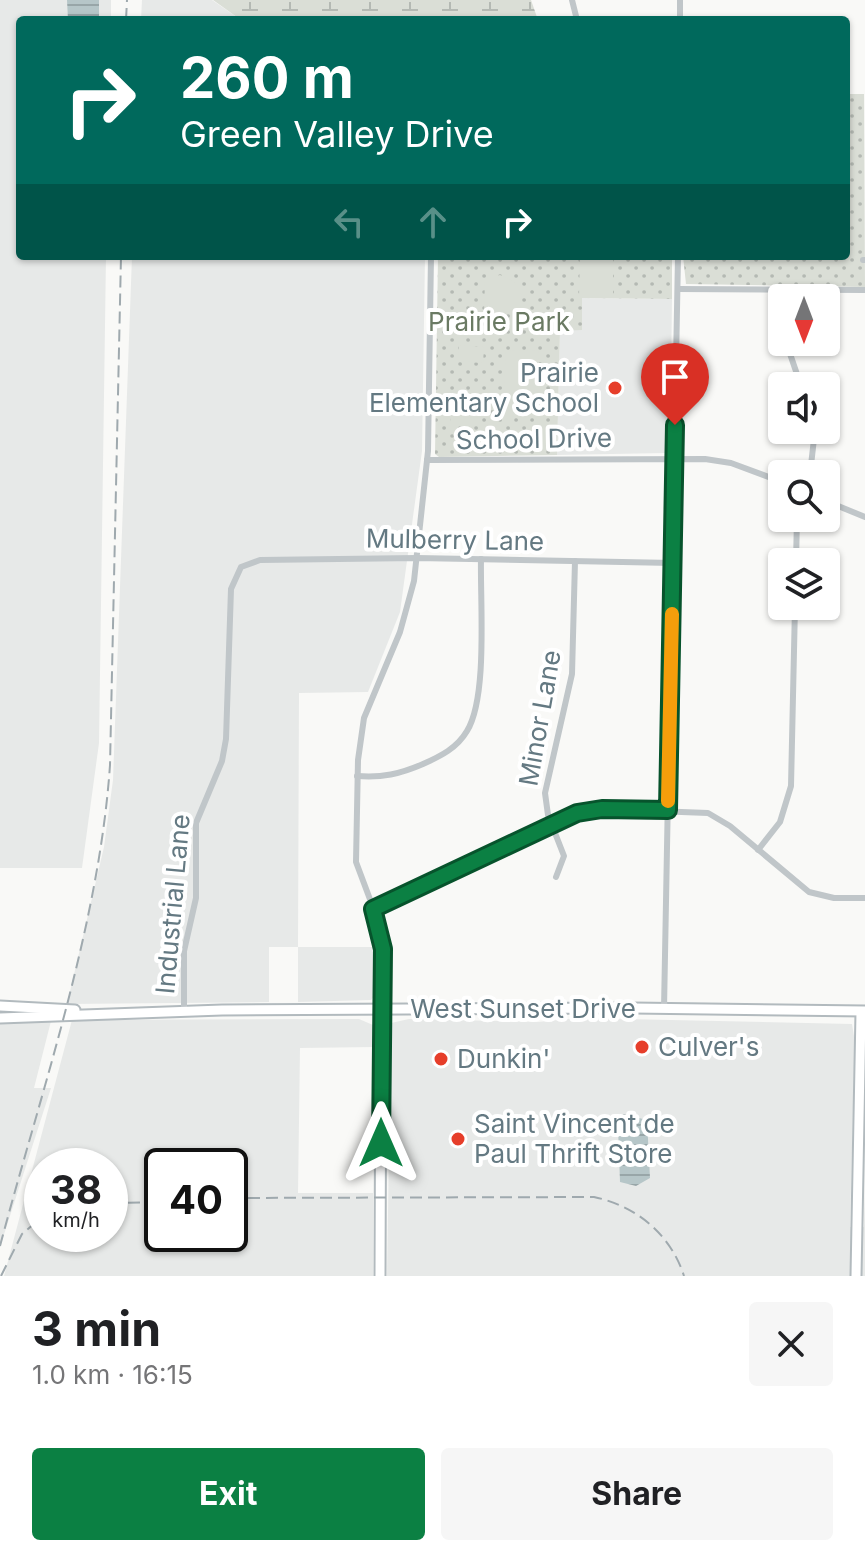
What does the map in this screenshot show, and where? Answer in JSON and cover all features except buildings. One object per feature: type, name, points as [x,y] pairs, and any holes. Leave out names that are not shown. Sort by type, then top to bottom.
[{"type":"main road","name":"West Sunset Drive","points":[[0,1006],[90,1012]]},
{"type":"main road","name":"West Sunset Drive","points":[[0,1018],[90,1012],[184,1011],[664,1009],[864,1012]]},
{"type":"main road","points":[[380,1276],[381,1010]]},
{"type":"main road","points":[[859,1271],[864,1012]]},
{"type":"street","points":[[381,1010],[383,949],[356,862],[357,776],[362,726],[406,615],[417,558],[427,460],[431,260]]},
{"type":"street","points":[[664,1009],[678,260]]},
{"type":"street","points":[[678,289],[768,293]]},
{"type":"street","points":[[840,291],[865,290]]},
{"type":"street","name":"School Drive","points":[[427,460],[719,460],[768,477]]},
{"type":"street","points":[[840,507],[865,517]]},
{"type":"street","name":"Mulberry Lane","points":[[240,568],[260,560],[417,558],[673,563]]},
{"type":"street","points":[[357,776],[392,776],[409,770],[448,751],[468,730],[478,703],[481,559]]},
{"type":"street","name":"Minor Lane","points":[[556,877],[564,856],[552,824],[545,784],[564,718],[572,674],[575,561]]},
{"type":"street","name":"Industrial Lane","points":[[184,1011],[184,951],[196,898],[196,823],[224,752],[231,589],[240,568]]},
{"type":"street","points":[[758,850],[780,822],[791,786],[795,620]]},
{"type":"street","points":[[373,909],[552,824],[593,810],[708,813],[730,826],[797,884],[816,895],[865,898]]},
{"type":"shaded area","points":[[0,0],[111,0],[111,16],[16,16],[16,260],[106,260],[99,743],[82,868],[0,868]]},
{"type":"shaded area","points":[[67,0],[99,0],[99,16],[68,16]]},
{"type":"shaded area","points":[[142,0],[212,0],[235,16],[141,16]]},
{"type":"shaded area","points":[[132,260],[425,260],[422,451],[400,612],[368,692],[299,693],[298,947],[269,947],[269,1002],[67,1004],[104,847],[113,780]]},
{"type":"shaded area","name":"Prairie Elementary School","points":[[582,298],[672,299],[670,445],[666,453],[557,455],[560,330]]},
{"type":"shaded area","points":[[298,947],[378,947],[376,994],[371,1000],[298,1002]]},
{"type":"shaded area","points":[[578,1018],[852,1024],[854,1036],[865,1037],[865,1066],[854,1066],[850,1227],[864,1227],[865,1188],[865,1276],[387,1276],[391,1023],[409,1019],[538,1022]]},
{"type":"shaded area","points":[[359,1019],[373,1025],[375,1047],[300,1048],[298,1193],[373,1193],[373,1276],[4,1276],[24,1201],[24,1252],[128,1252],[128,1148],[38,1148],[72,1020]]},
{"type":"shaded area","points":[[51,1021],[34,1088],[51,1088],[32,1148],[24,1148],[24,1172],[0,1247],[0,1023]]},
{"type":"shaded area","points":[[623,1114],[647,1120],[650,1178],[636,1186],[620,1182],[618,1127]]},
{"type":"green space","points":[[213,0],[531,0],[537,16],[235,16]]},
{"type":"green space","points":[[850,94],[864,94],[865,287],[840,287],[840,284],[686,284],[683,260],[850,260]]},
{"type":"green space","name":"Prairie Park","points":[[438,260],[672,260],[672,299],[582,298],[582,330],[560,331],[557,455],[439,457],[435,454]]},
{"type":"green space","points":[[580,260],[613,260],[613,297],[579,297]]},
{"type":"green space","points":[[500,275],[520,290],[522,301],[518,314],[484,314],[485,279]]},
{"type":"green space","points":[[459,345],[484,347],[483,363],[458,361]]},
{"type":"green space","points":[[506,350],[539,351],[536,417],[503,416]]},
{"type":"green space","points":[[461,395],[476,403],[479,413],[475,422],[450,422],[453,397]]},
{"type":"railway","points":[[126,16],[127,0]]},
{"type":"railway","points":[[0,1246],[66,1008],[94,886],[104,826],[110,765],[121,260]]},
{"type":"railway","points":[[248,1198],[594,1197],[624,1207],[650,1224],[670,1248],[684,1276]]},
{"type":"railway","points":[[128,1203],[144,1202]]},
{"type":"railway","points":[[1,1276],[24,1232]]},
{"type":"slow traffic","points":[[668,801],[672,614]]},
{"type":"place","name":"Prairie Elementary School","points":[[615,388]]},
{"type":"place","name":"Culver's","points":[[642,1047]]},
{"type":"place","name":"Dunkin'","points":[[441,1059]]},
{"type":"place","name":"Saint Vincent de Paul Thrift Store","points":[[458,1139]]},
{"type":"route","points":[[381,1143],[383,949],[380,926],[373,909],[577,813],[602,809],[668,810],[675,425]]}]
